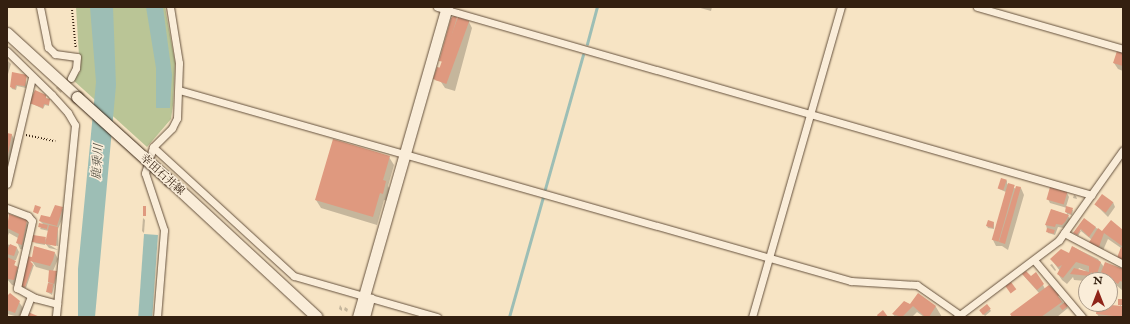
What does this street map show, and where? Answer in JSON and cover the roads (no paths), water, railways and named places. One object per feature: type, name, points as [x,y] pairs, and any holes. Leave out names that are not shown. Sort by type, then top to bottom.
[{"type":"main road","points":[[358,317],[368,297],[444,8]]},
{"type":"main road","name":"幸田石井線","points":[[7,33],[317,317]]},
{"type":"street","points":[[40,7],[48,47],[55,54],[77,57],[76,68],[71,78]]},
{"type":"street","points":[[158,316],[164,230],[144,173],[153,148],[176,122],[179,90],[177,42],[170,7]]},
{"type":"street","points":[[752,317],[841,7]]},
{"type":"street","points":[[977,7],[1123,49]]},
{"type":"street","points":[[444,8],[1092,194]]},
{"type":"street","points":[[7,51],[32,77],[55,93],[72,118],[76,135],[56,317]]},
{"type":"street","points":[[7,184],[32,77]]},
{"type":"street","points":[[179,90],[851,281],[917,285],[958,316],[1034,260],[1064,233],[1123,150]]},
{"type":"street","points":[[153,148],[294,276],[437,317]]},
{"type":"street","points":[[7,208],[28,216],[32,221],[16,285],[31,296],[57,304]]},
{"type":"street","points":[[1064,233],[1123,264]]},
{"type":"street","points":[[1034,260],[1082,317]]},
{"type":"street","points":[[23,317],[31,296]]},
{"type":"street","points":[[366,317],[368,297]]},
{"type":"water","name":"鹿乗川","points":[[90,7],[113,7],[116,85],[95,317],[78,317],[78,269],[96,82]]},
{"type":"water","points":[[146,7],[163,7],[172,75],[170,108],[156,108],[156,68]]},
{"type":"water","points":[[144,234],[158,235],[152,317],[138,317]]},
{"type":"waterway","points":[[587,44],[597,7]]},
{"type":"waterway","points":[[545,189],[583,55]]},
{"type":"waterway","points":[[509,317],[543,197]]},
{"type":"tunnel","points":[[58,90],[71,78]]}]
